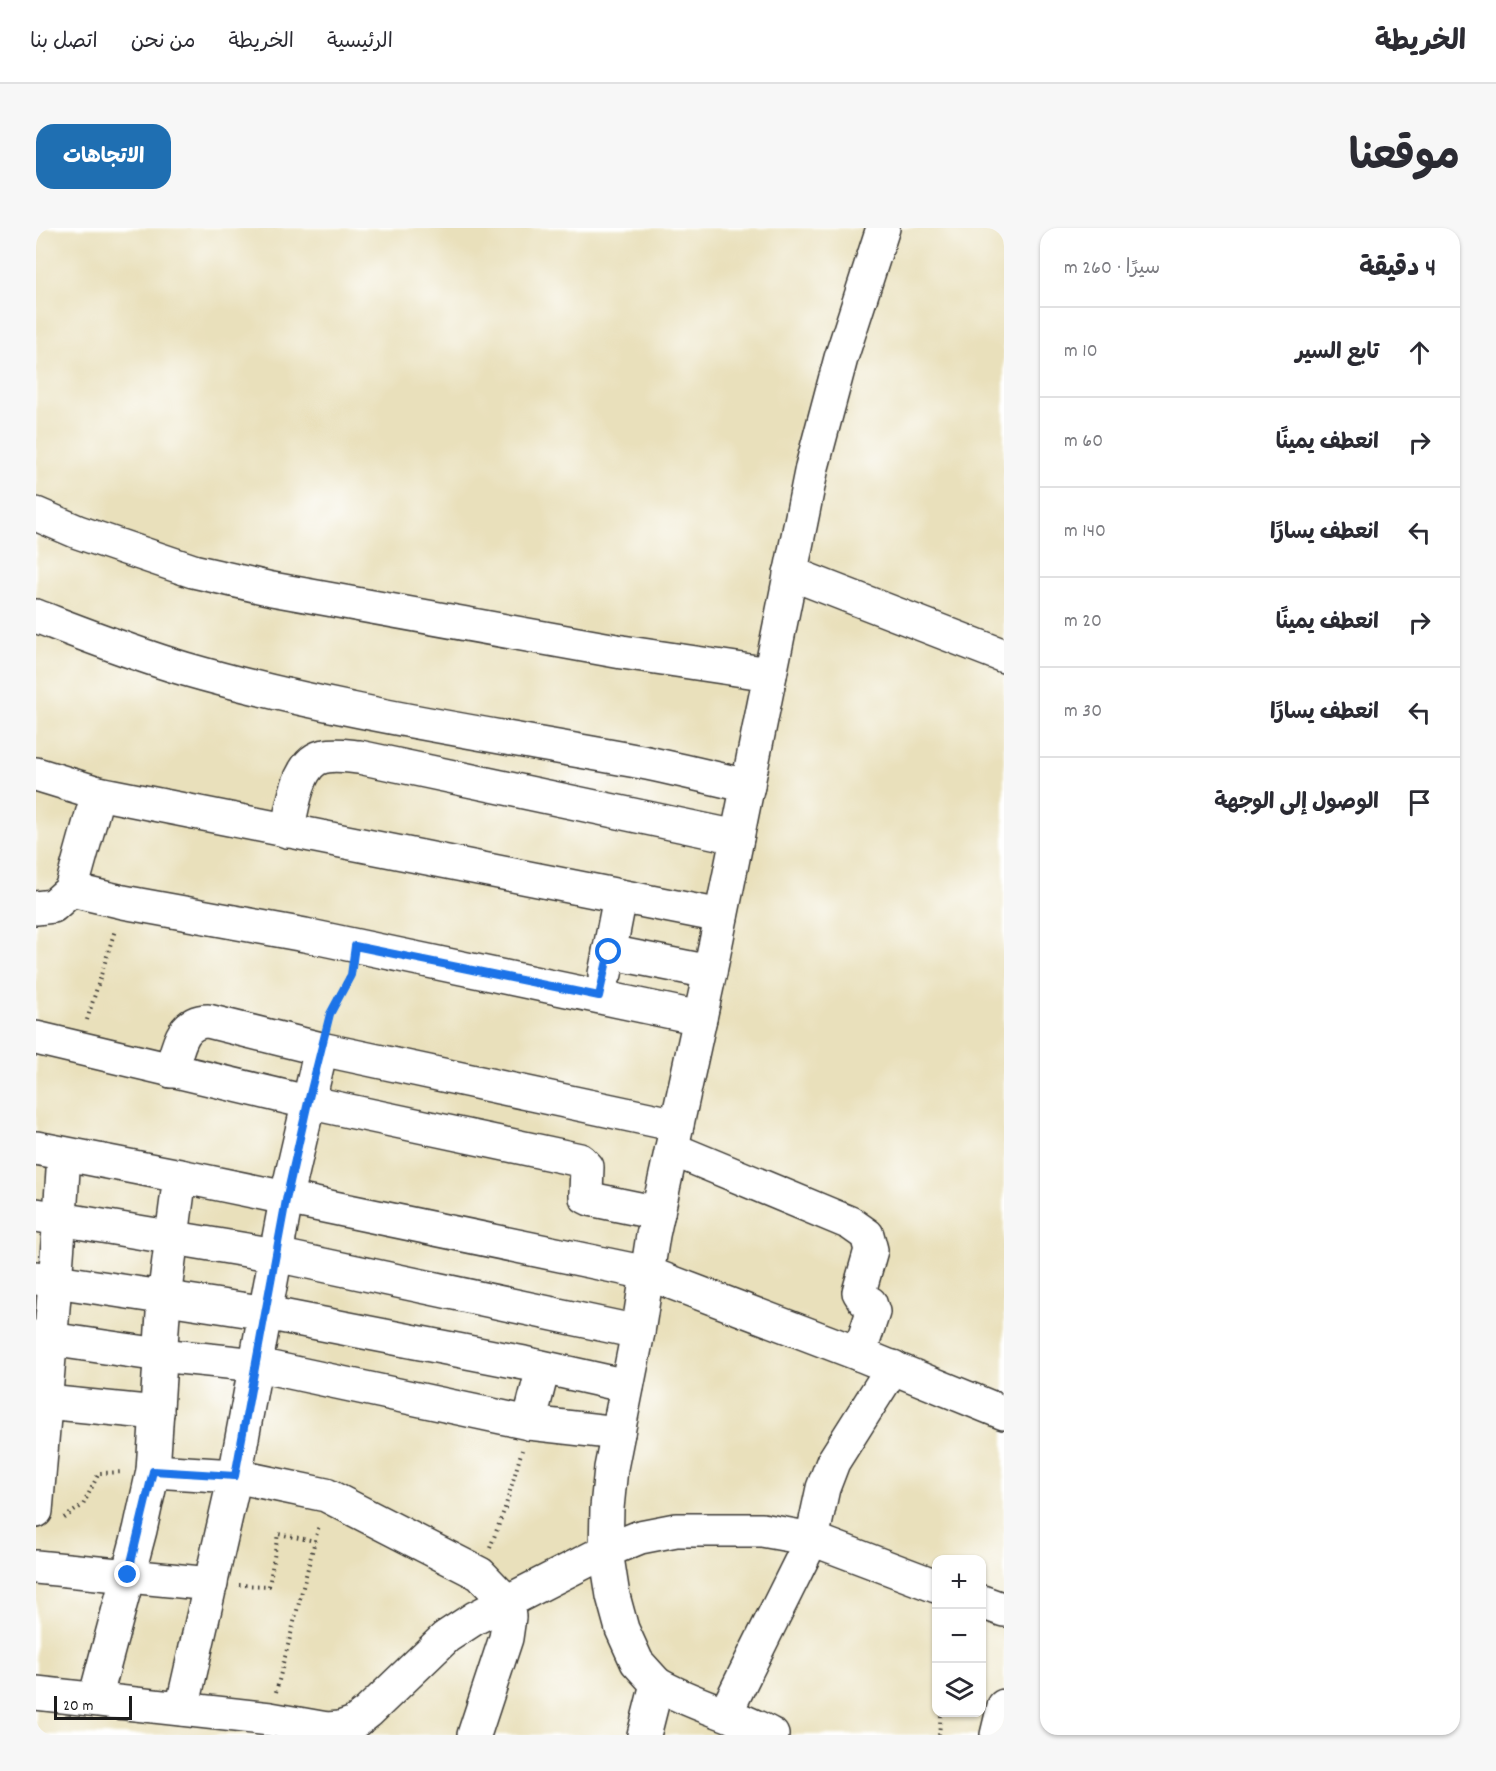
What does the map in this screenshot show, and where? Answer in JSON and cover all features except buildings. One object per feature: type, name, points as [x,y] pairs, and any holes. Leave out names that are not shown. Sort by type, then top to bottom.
[{"type":"street","points":[[772,1735],[726,1712],[671,1692],[657,1684],[637,1662],[622,1629],[613,1596],[606,1551],[606,1508],[658,1213],[710,972],[790,573],[824,419],[883,228]]},
{"type":"street","points":[[36,514],[78,532],[193,571],[272,589],[622,652],[770,674]]},
{"type":"street","points":[[790,573],[1004,656]]},
{"type":"street","points":[[36,616],[121,650],[187,670],[274,691],[450,728],[643,762],[748,786]]},
{"type":"street","points":[[287,831],[300,776],[310,763],[323,756],[338,756],[359,757],[736,837]]},
{"type":"street","points":[[36,774],[98,794],[721,915]]},
{"type":"street","points":[[36,908],[53,906],[71,890],[98,794]]},
{"type":"street","points":[[71,890],[700,1018]]},
{"type":"street","points":[[599,996],[620,897]]},
{"type":"street","points":[[609,952],[710,972]]},
{"type":"street","points":[[171,1071],[186,1029],[192,1023],[208,1021],[675,1137],[850,1223],[867,1235],[871,1250],[859,1292],[864,1300],[870,1303],[873,1312],[860,1354]]},
{"type":"street","points":[[36,1038],[308,1102],[580,1160],[587,1167],[586,1197],[658,1213]]},
{"type":"street","points":[[182,1709],[235,1476],[286,1200],[321,1049]]},
{"type":"street","points":[[45,1518],[38,1452],[50,1151],[647,1273],[860,1354],[1004,1413]]},
{"type":"street","points":[[95,1699],[153,1471],[164,1298],[180,1176]]},
{"type":"street","points":[[48,1216],[276,1255],[638,1332]]},
{"type":"street","points":[[46,1279],[266,1313],[627,1386]]},
{"type":"street","points":[[44,1339],[160,1355],[257,1365],[529,1423],[618,1433]]},
{"type":"street","points":[[726,1712],[812,1539],[823,1488],[833,1462],[893,1367]]},
{"type":"street","points":[[529,1423],[543,1368]]},
{"type":"street","points":[[40,1402],[158,1413]]},
{"type":"street","points":[[153,1471],[235,1476],[326,1495],[480,1574],[507,1602],[509,1617],[506,1638],[474,1735]]},
{"type":"street","points":[[36,1693],[270,1719],[317,1731],[340,1728],[354,1723],[446,1637],[475,1618],[606,1551],[640,1537],[676,1530],[762,1530],[812,1539],[932,1584]]},
{"type":"street","points":[[36,1567],[211,1584]]},
{"type":"street","points":[[986,1604],[1004,1610]]},
{"type":"street","points":[[644,1735],[657,1684]]},
{"type":"street","points":[[997,1735],[1004,1706]]},
{"type":"path","points":[[78,1049],[123,902]]},
{"type":"path","points":[[321,1049],[330,1014],[351,975],[355,946]]},
{"type":"path","points":[[480,1574],[505,1508],[529,1423]]},
{"type":"path","points":[[45,1518],[83,1505],[99,1473],[153,1471]]},
{"type":"path","points":[[270,1719],[326,1495]]},
{"type":"path","points":[[211,1584],[269,1586],[278,1534],[315,1541]]},
{"type":"path","points":[[939,1735],[941,1717]]},
{"type":"route","points":[[128,1575],[153,1471],[235,1476],[286,1200],[308,1102],[330,1014],[351,975],[355,946],[599,996],[609,952]]}]
